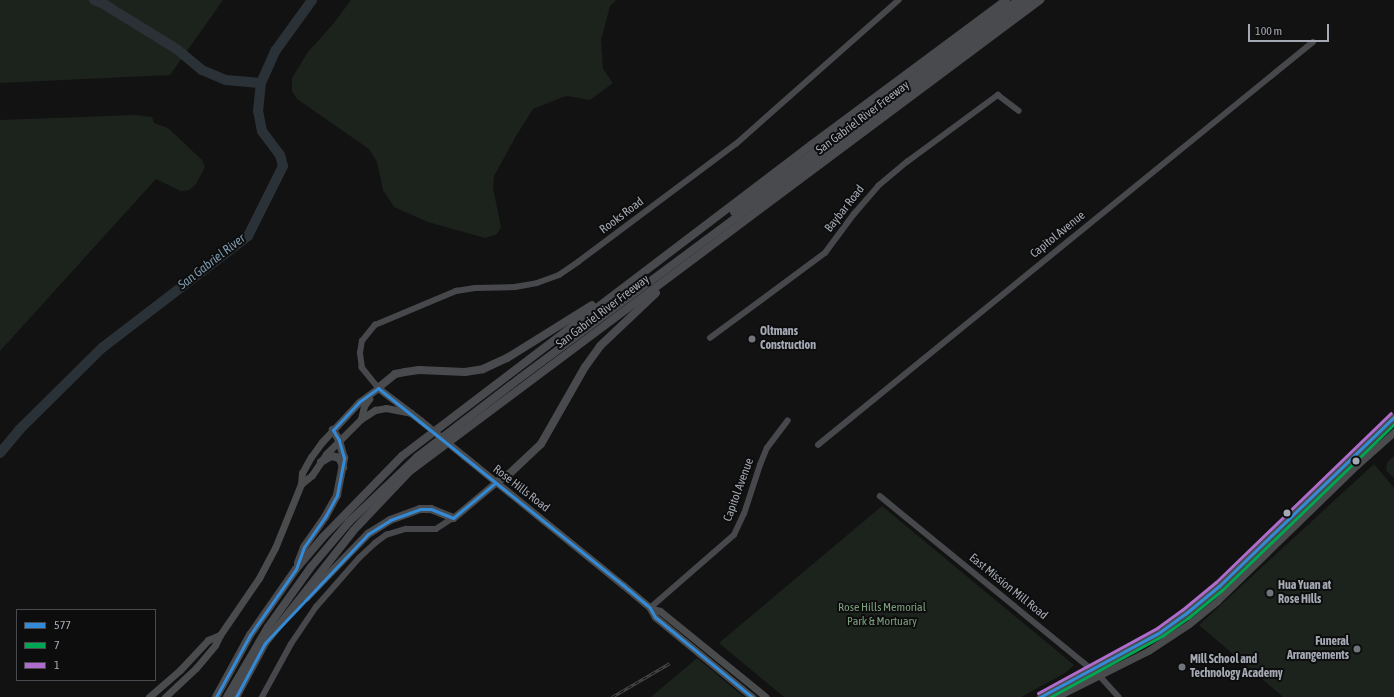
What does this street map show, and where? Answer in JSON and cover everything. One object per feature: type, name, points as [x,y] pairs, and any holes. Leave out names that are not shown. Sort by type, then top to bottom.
[{"type":"highway","name":"San Gabriel River Freeway","points":[[216,697],[250,635],[296,569],[332,527],[402,456],[1006,0]]},
{"type":"highway","points":[[560,336],[575,332],[815,150],[1018,0]]},
{"type":"highway","points":[[227,697],[268,627],[311,567],[349,522],[417,457],[520,378],[1030,0]]},
{"type":"highway","name":"San Gabriel River Freeway","points":[[236,697],[265,643],[353,531],[410,471],[1040,0]]},
{"type":"highway","points":[[495,483],[508,475],[541,444],[585,368],[600,346],[623,322],[697,256]]},
{"type":"highway","points":[[378,388],[395,374],[405,372],[419,370],[464,372],[483,369],[507,358],[635,279]]},
{"type":"highway","points":[[296,569],[304,547],[325,518],[337,495],[344,458],[339,440],[333,430]]},
{"type":"highway","points":[[321,462],[331,456],[336,457],[340,459],[343,467]]},
{"type":"highway","points":[[265,643],[368,534],[390,520],[420,509],[440,512],[453,518]]},
{"type":"highway","points":[[224,697],[252,647],[276,609],[330,539],[332,527]]},
{"type":"main road","name":"Rose Hills Road","points":[[378,388],[420,420],[495,483],[650,608],[655,617],[752,697]]},
{"type":"main road","points":[[360,419],[364,406],[378,388]]},
{"type":"main road","points":[[165,697],[196,668],[215,645],[220,635],[259,578],[275,548],[301,484],[302,473],[311,457],[359,402],[378,388]]},
{"type":"main road","points":[[301,484],[312,475],[339,440],[360,419],[375,410],[386,408],[411,413]]},
{"type":"main road","points":[[1040,697],[1160,632],[1185,614],[1219,586],[1394,417]]},
{"type":"main road","points":[[1056,697],[1148,651],[1189,624],[1217,601],[1356,466],[1394,432]]},
{"type":"main road","points":[[453,518],[495,483]]},
{"type":"main road","points":[[1189,624],[1190,616],[1212,596],[1219,586]]},
{"type":"main road","name":"Rose Hills Road","points":[[650,608],[660,611],[766,697]]},
{"type":"main road","points":[[149,697],[180,670],[208,640],[220,635]]},
{"type":"street","name":"Rooks Road","points":[[378,388],[362,368],[360,354],[362,341],[374,325],[456,291],[475,288],[515,287],[552,278],[565,271],[736,144],[899,0]]},
{"type":"street","name":"Capitol Avenue","points":[[818,445],[1313,42]]},
{"type":"street","name":"Baybar Road","points":[[710,338],[825,253],[854,214],[878,186],[998,95],[1019,111]]},
{"type":"street","name":"Capitol Avenue","points":[[650,608],[734,535],[744,514],[767,448],[787,421]]},
{"type":"street","name":"East Mission Mill Road","points":[[880,496],[1092,669],[1119,697]]},
{"type":"street","points":[[262,697],[292,644],[316,607],[359,558],[375,543],[386,535],[406,529],[436,529],[453,518]]},
{"type":"green space","points":[[0,0],[223,0],[170,75],[0,83]]},
{"type":"green space","points":[[351,0],[616,0],[610,6],[601,40],[603,69],[613,83],[590,100],[568,96],[533,109],[494,176],[493,188],[501,227],[497,234],[485,238],[428,222],[394,207],[383,190],[377,162],[369,149],[297,99],[292,91],[292,78],[308,52],[334,23]]},
{"type":"green space","points":[[136,115],[152,117],[154,123],[168,128],[202,160],[205,167],[196,184],[189,190],[181,191],[156,179],[0,351],[0,120]]},
{"type":"green space","points":[[1394,456],[1394,478],[1386,470],[1387,463]]},
{"type":"green space","points":[[1374,464],[1394,488],[1394,697],[1283,697],[1199,625]]},
{"type":"green space","name":"Rose Hills Memorial Park & Mortuary","points":[[882,506],[1074,665],[1065,673],[1021,697],[784,697],[719,643]]},
{"type":"green space","points":[[697,658],[744,697],[651,697]]},
{"type":"waterway","points":[[94,0],[102,3],[178,50],[202,70],[226,80],[261,83]]},
{"type":"waterway","name":"San Gabriel River","points":[[0,453],[19,430],[102,348],[248,236],[283,166],[280,155],[262,131],[258,111],[261,83],[276,50],[312,0]]},
{"type":"railway","points":[[612,697],[670,663]]},
{"type":"transit line","name":"577","points":[[216,697],[250,635],[296,569],[304,547],[325,517],[337,495],[344,458],[339,440],[333,430],[359,402],[378,388],[623,585],[650,608],[655,617],[752,697]]},
{"type":"transit line","name":"1","points":[[1038,693],[1157,628],[1182,610],[1216,582],[1391,413]]},
{"type":"transit line","name":"577","points":[[1040,697],[1160,632],[1185,614],[1219,586],[1394,417]]},
{"type":"transit line","name":"7","points":[[1050,697],[1162,636],[1188,618],[1222,590],[1394,424]]},
{"type":"transit line","name":"577","points":[[236,697],[265,643],[368,534],[390,520],[420,509],[431,509],[453,518],[495,483]]},
{"type":"place","name":"Oltmans Construction","points":[[752,339]]},
{"type":"place","name":"Hua Yuan at Rose Hills","points":[[1270,593]]},
{"type":"place","name":"Funeral Arrangements","points":[[1357,649]]},
{"type":"place","name":"Mill School and Technology Academy","points":[[1182,667]]}]
